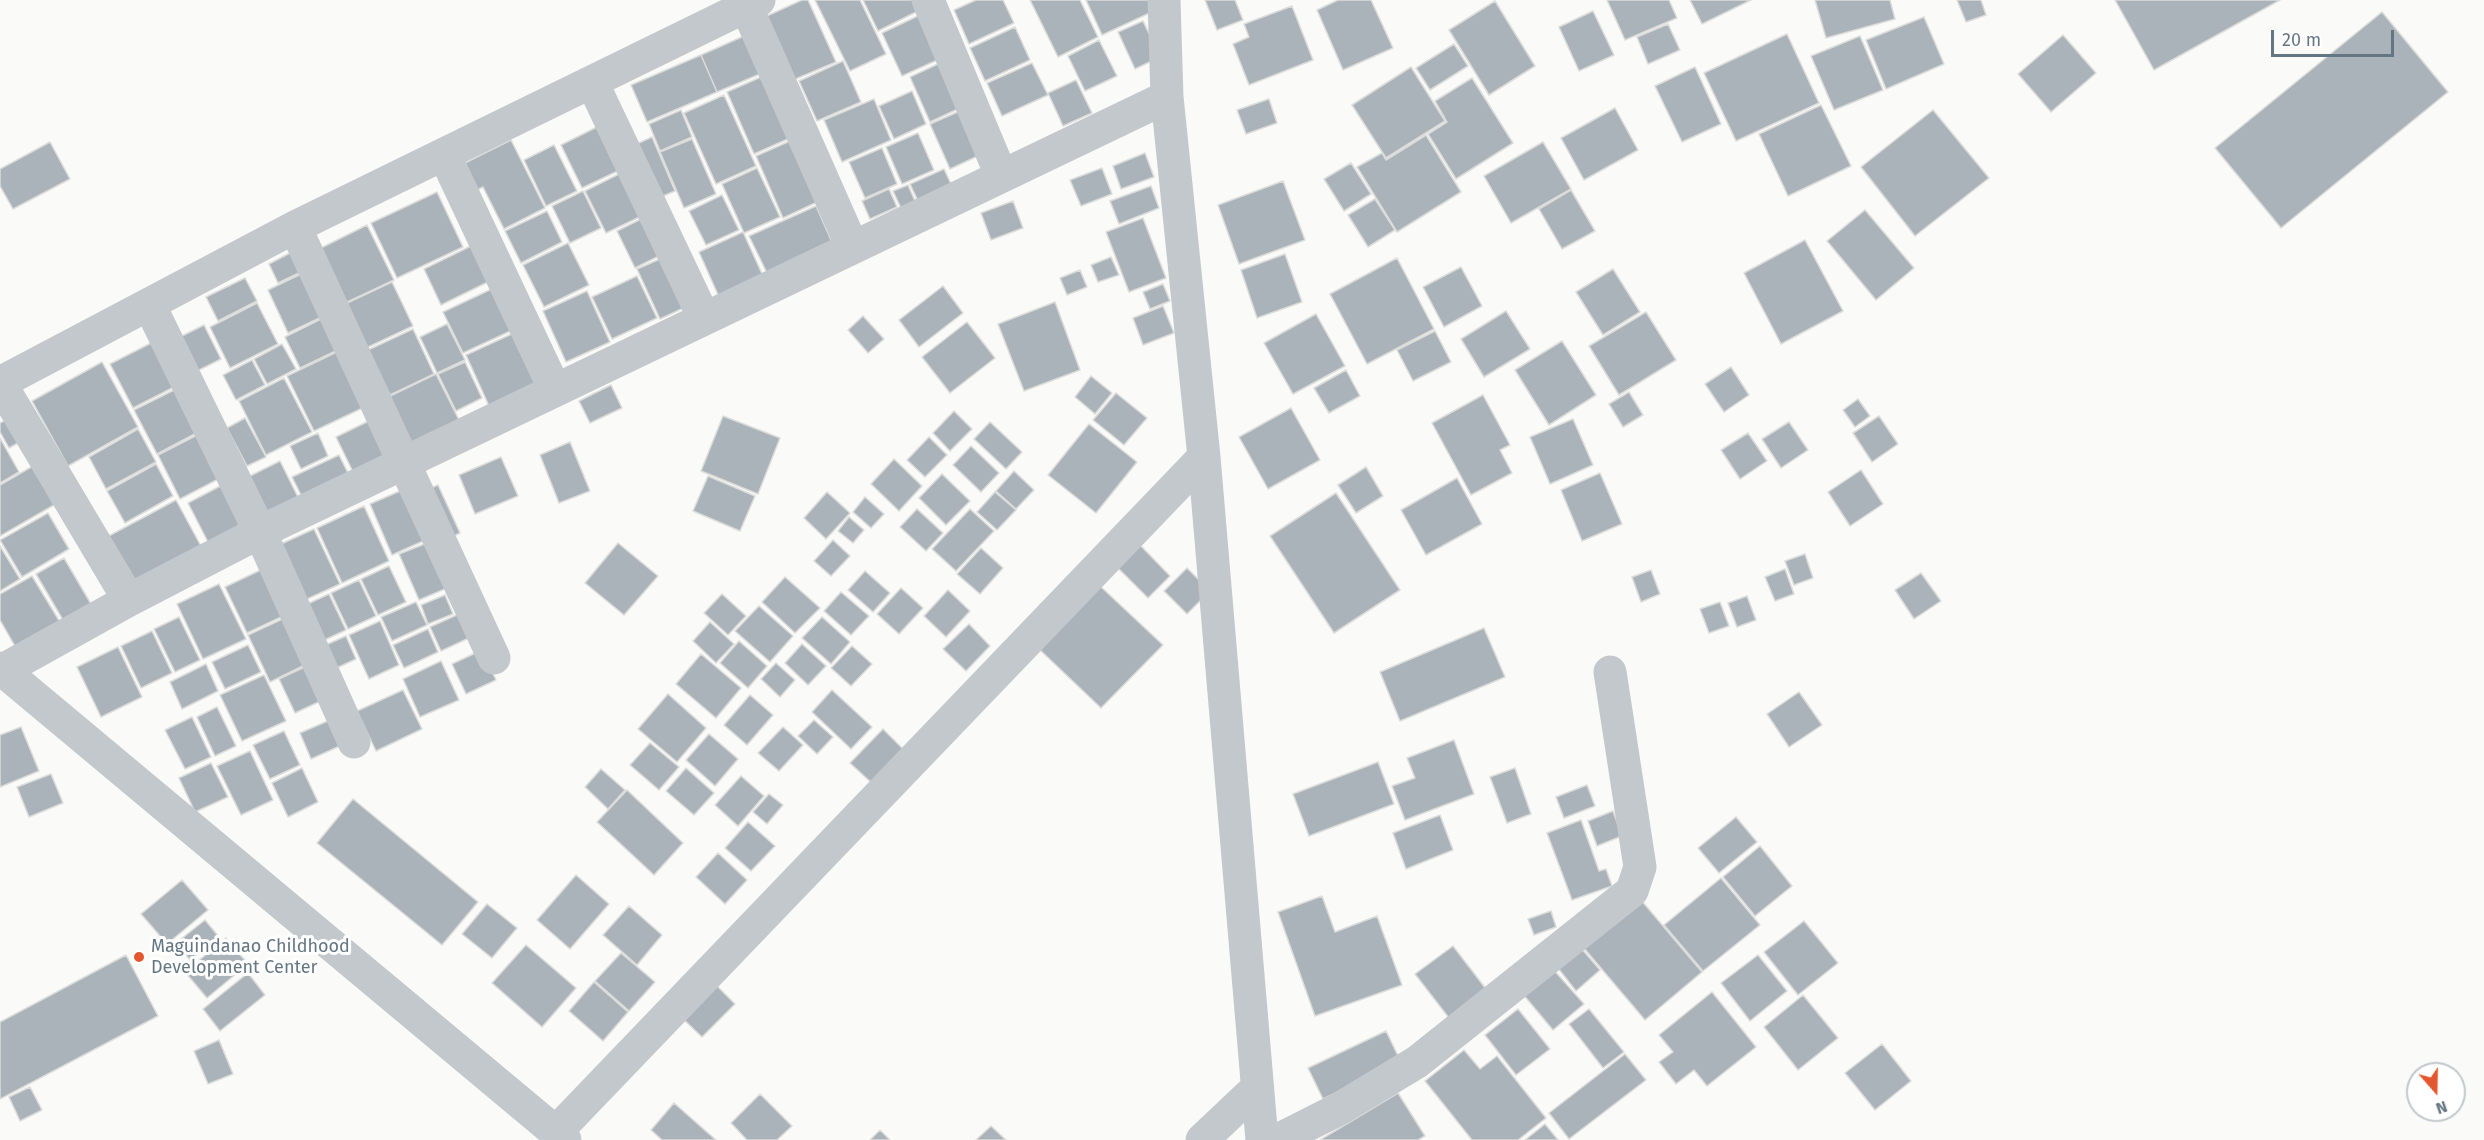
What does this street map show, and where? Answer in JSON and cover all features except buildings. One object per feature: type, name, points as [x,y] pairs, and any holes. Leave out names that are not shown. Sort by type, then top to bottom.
[{"type":"street","points":[[928,0],[1000,175]]},
{"type":"street","points":[[1164,0],[1167,97],[1204,458],[1262,1140]]},
{"type":"street","points":[[129,600],[0,383],[150,306],[295,227],[752,3],[852,246]]},
{"type":"street","points":[[592,82],[704,318]]},
{"type":"street","points":[[1167,97],[1000,175],[260,532],[1,669],[561,1136],[1204,458]]},
{"type":"street","points":[[444,154],[555,390]]},
{"type":"street","points":[[295,227],[494,658]]},
{"type":"street","points":[[150,306],[260,532],[354,742]]},
{"type":"street","points":[[1278,1140],[1339,1109],[1417,1062],[1632,891],[1640,867],[1610,672]]},
{"type":"street","points":[[1202,1140],[1256,1089]]},
{"type":"place","name":"Maguindanao Childhood Development Center","points":[[139,957]]}]
